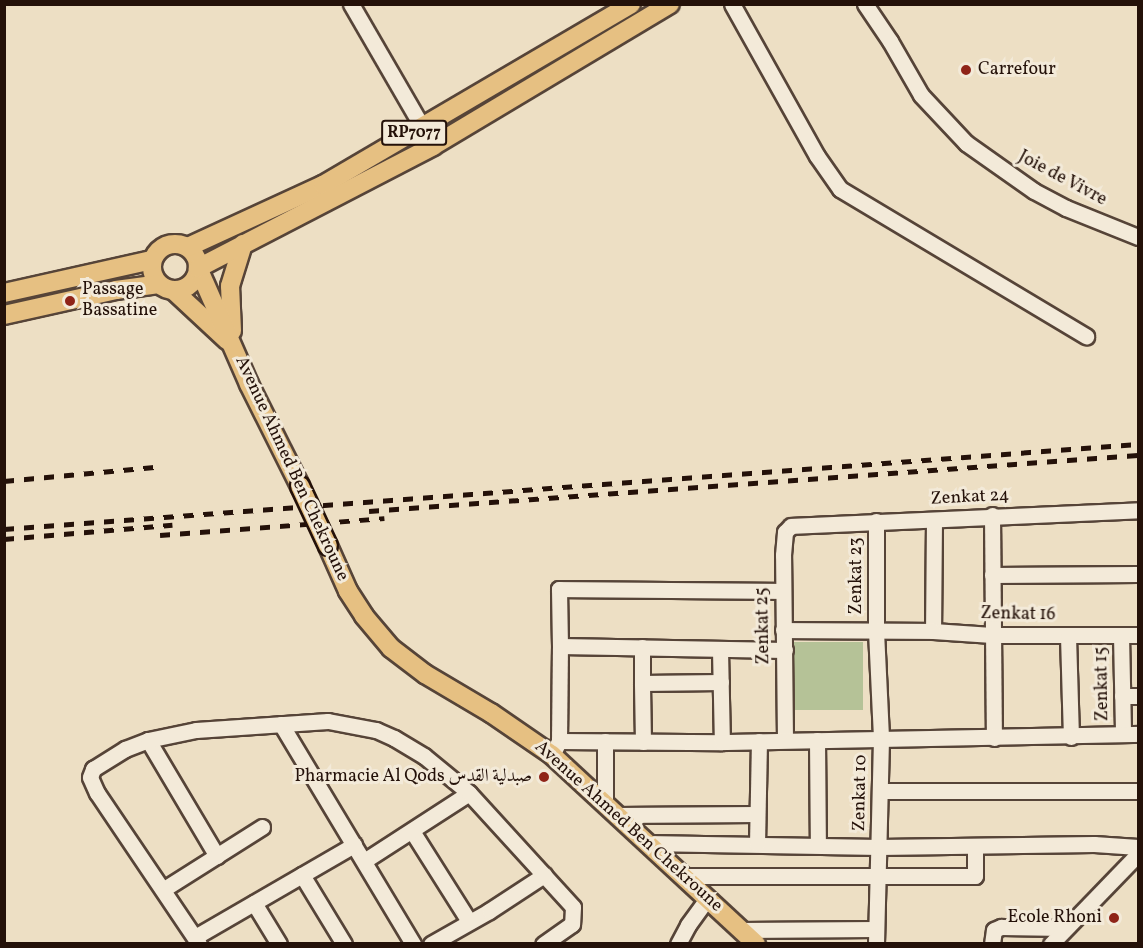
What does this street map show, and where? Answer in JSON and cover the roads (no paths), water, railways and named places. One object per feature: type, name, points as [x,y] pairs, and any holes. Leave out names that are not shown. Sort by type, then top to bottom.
[{"type":"main road","name":"RP7077","points":[[4,293],[152,260],[155,253],[167,244],[174,243],[188,247],[314,190],[631,4]]},
{"type":"main road","name":"RP7077","points":[[4,315],[116,290],[166,287],[180,289],[193,281],[198,268],[433,146],[670,4]]},
{"type":"main road","points":[[233,345],[231,286],[243,244]]},
{"type":"main road","points":[[188,247],[195,256],[198,268]]},
{"type":"main road","points":[[152,260],[152,273],[166,287]]},
{"type":"main road","name":"Avenue Ahmed Ben Chekroune","points":[[198,268],[348,591],[364,616],[391,648],[425,674],[556,748],[611,810],[756,944]]},
{"type":"main road","name":"Avenue Ahmed Ben Chekroune","points":[[166,287],[233,345]]},
{"type":"street","points":[[351,4],[423,128]]},
{"type":"street","points":[[732,4],[817,156],[840,189],[1086,336]]},
{"type":"street","name":"Joie de Vivre","points":[[865,4],[890,41],[921,95],[966,143],[1016,180],[1042,195],[1066,208],[1138,237]]},
{"type":"street","name":"Zenkat 24","points":[[803,523],[934,520],[992,515],[1138,510]]},
{"type":"street","points":[[992,515],[994,738]]},
{"type":"street","points":[[933,631],[934,520]]},
{"type":"street","name":"Zenkat 23","points":[[876,521],[876,631],[881,740]]},
{"type":"street","name":"Zenkat 25","points":[[785,740],[785,650],[782,591],[785,532],[791,526],[803,523]]},
{"type":"street","points":[[992,575],[1138,573]]},
{"type":"street","points":[[782,591],[559,589],[560,646],[556,748],[605,741],[881,740],[1131,734]]},
{"type":"street","name":"Zenkat 16","points":[[783,630],[933,631],[992,635],[1138,635]]},
{"type":"street","name":"Zenkat 15","points":[[1121,635],[1122,696],[1131,734]]},
{"type":"street","points":[[1068,636],[1071,737]]},
{"type":"street","points":[[560,646],[785,650]]},
{"type":"street","points":[[642,647],[643,742]]},
{"type":"street","points":[[720,650],[722,742]]},
{"type":"street","points":[[642,683],[721,682]]},
{"type":"street","points":[[1122,696],[1138,696]]},
{"type":"street","points":[[354,845],[254,903],[197,940],[97,793],[90,777],[100,763],[148,740],[196,730],[345,722],[376,730],[424,756],[469,792],[569,901],[574,916],[572,924],[543,944]]},
{"type":"street","points":[[281,724],[413,944]]},
{"type":"street","points":[[148,740],[217,856]]},
{"type":"street","points":[[817,740],[818,845]]},
{"type":"street","name":"Zenkat 10","points":[[876,936],[881,740]]},
{"type":"street","points":[[605,741],[611,810],[757,814]]},
{"type":"street","points":[[757,844],[759,741]]},
{"type":"street","points":[[880,791],[1138,791]]},
{"type":"street","points":[[364,861],[469,792]]},
{"type":"street","points":[[164,889],[262,827]]},
{"type":"street","points":[[412,831],[469,921]]},
{"type":"street","points":[[646,843],[879,847],[1094,844],[1138,847]]},
{"type":"street","points":[[682,876],[975,876],[975,846]]},
{"type":"street","points":[[1051,944],[1138,854]]},
{"type":"street","points":[[431,944],[544,874]]},
{"type":"street","points":[[302,875],[344,944]]},
{"type":"street","points":[[678,944],[688,925],[707,899]]},
{"type":"street","points":[[254,903],[279,944]]},
{"type":"street","points":[[992,944],[994,930],[1001,927],[1065,928]]},
{"type":"street","points":[[741,930],[876,936]]},
{"type":"railway","points":[[4,529],[1138,444]]},
{"type":"railway","points":[[369,511],[1138,455]]},
{"type":"railway","points":[[4,481],[154,467]]},
{"type":"railway","points":[[160,535],[384,518]]},
{"type":"railway","points":[[4,539],[172,525]]},
{"type":"place","name":"Carrefour","points":[[966,70]]},
{"type":"place","name":"Passage Bassatine","points":[[70,301]]},
{"type":"place","name":"Pharmacie Al Qods صبدلية القدس","points":[[544,777]]},
{"type":"place","name":"Ecole Rhoni","points":[[1114,918]]}]
